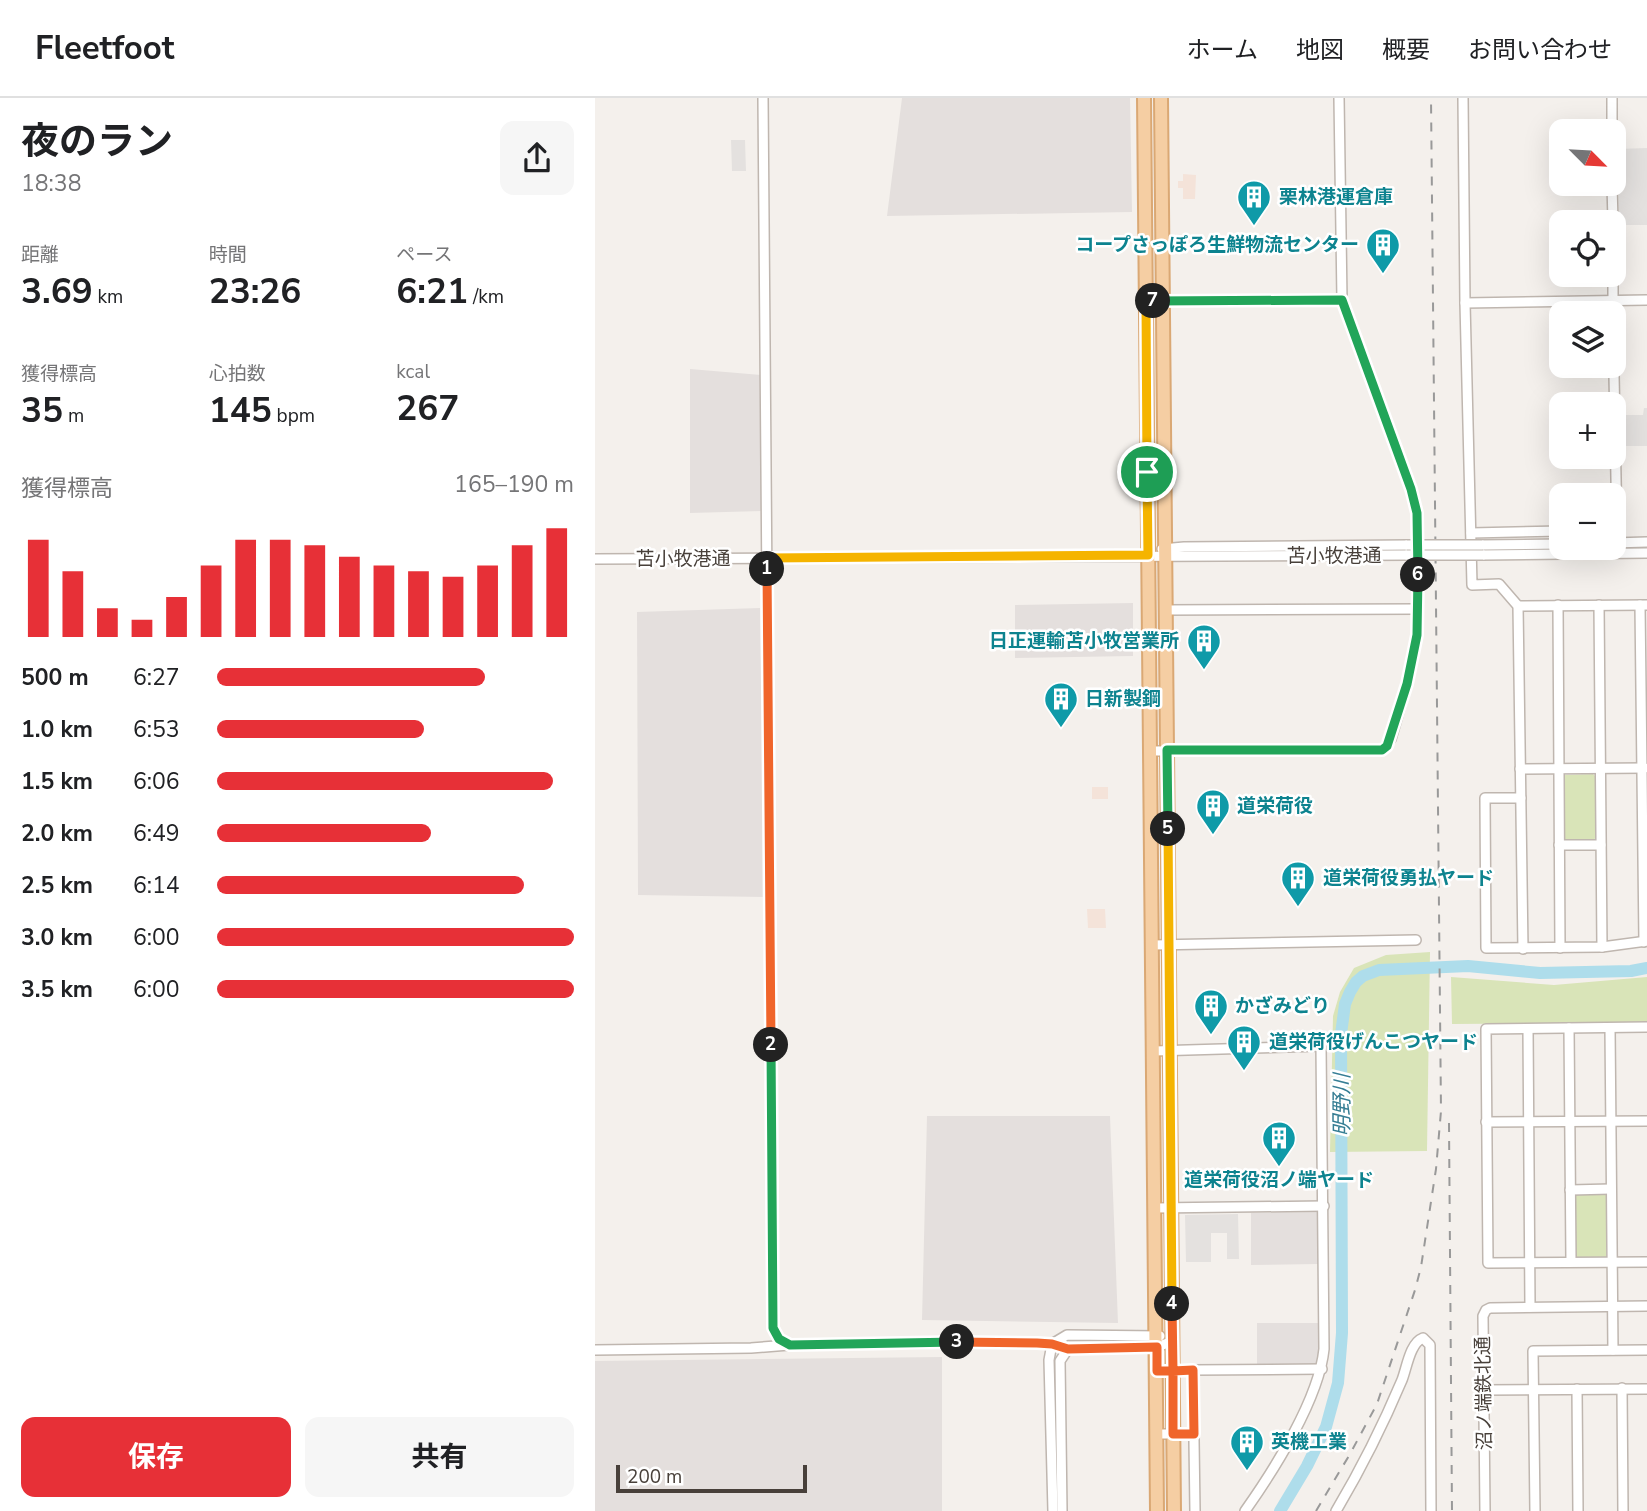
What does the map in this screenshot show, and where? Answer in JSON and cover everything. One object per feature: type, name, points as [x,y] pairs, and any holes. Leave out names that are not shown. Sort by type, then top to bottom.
[{"type":"main road","points":[[1144,98],[1157,1511]]},
{"type":"main road","points":[[1161,98],[1174,1511]]},
{"type":"street","points":[[763,98],[773,1328],[779,1339],[790,1345]]},
{"type":"street","points":[[1151,751],[1382,750],[1391,739],[1407,684],[1417,635],[1419,609],[1418,536],[1414,501],[1342,300],[1339,98]]},
{"type":"street","points":[[1463,98],[1472,585],[1499,584],[1518,606],[1523,949]]},
{"type":"street","points":[[1612,98],[1612,119]]},
{"type":"street","points":[[1613,287],[1613,300]]},
{"type":"street","points":[[1146,301],[1342,300]]},
{"type":"street","points":[[1465,303],[1647,300]]},
{"type":"street","points":[[1614,378],[1615,483]]},
{"type":"street","points":[[1471,533],[1549,531]]},
{"type":"street","points":[[1626,543],[1647,542]]},
{"type":"street","name":"苫小牧港通","points":[[1483,550],[1549,545]]},
{"type":"street","name":"苫小牧港通","points":[[595,559],[1148,555],[1407,550],[1647,553]]},
{"type":"street","points":[[1558,605],[1560,948]]},
{"type":"street","points":[[1599,605],[1602,947]]},
{"type":"street","points":[[1518,606],[1644,605],[1645,941],[1602,947],[1486,948],[1485,798],[1521,798]]},
{"type":"street","points":[[1166,610],[1419,609]]},
{"type":"street","points":[[1520,769],[1645,768]]},
{"type":"street","points":[[1559,845],[1601,845]]},
{"type":"street","points":[[1153,945],[1416,940]]},
{"type":"street","points":[[1647,1027],[1486,1029],[1488,1263],[1647,1262]]},
{"type":"street","points":[[1569,1028],[1571,1262]]},
{"type":"street","points":[[1610,1028],[1613,1350]]},
{"type":"street","points":[[1528,1029],[1530,1307]]},
{"type":"street","points":[[1154,1051],[1321,1046],[1324,1206],[1322,1369],[1284,1448],[1245,1511]]},
{"type":"street","points":[[1486,1122],[1647,1121]]},
{"type":"street","points":[[1570,1190],[1611,1189]]},
{"type":"street","points":[[1156,1208],[1324,1206]]},
{"type":"street","name":"沼ノ端鉄北通","points":[[1485,1511],[1483,1315],[1486,1311],[1490,1308],[1647,1306]]},
{"type":"street","points":[[1053,1511],[1049,1360],[1052,1344],[1067,1335],[1173,1341]]},
{"type":"street","points":[[1336,1511],[1375,1438],[1403,1378],[1415,1343],[1423,1338],[1430,1345],[1431,1511]]},
{"type":"street","points":[[595,1350],[1000,1342],[1052,1344],[1068,1349],[1157,1341]]},
{"type":"street","points":[[1062,1511],[1060,1362],[1068,1349]]},
{"type":"street","points":[[1535,1511],[1533,1351],[1647,1350]]},
{"type":"street","points":[[1157,1371],[1322,1369]]},
{"type":"street","points":[[1193,1370],[1195,1511]]},
{"type":"street","points":[[1622,1388],[1623,1511]]},
{"type":"street","points":[[1485,1390],[1647,1388]]},
{"type":"street","points":[[1577,1389],[1579,1511]]},
{"type":"street","points":[[1157,1434],[1194,1434]]},
{"type":"shaded area","points":[[902,98],[1130,98],[1132,212],[887,216]]},
{"type":"shaded area","points":[[731,140],[745,140],[746,171],[732,171]]},
{"type":"shaded area","points":[[1647,148],[1647,225],[1626,225],[1626,210],[1619,210],[1619,196],[1626,196],[1626,149]]},
{"type":"shaded area","points":[[1183,174],[1196,175],[1195,199],[1183,199],[1183,188],[1178,188],[1178,181],[1183,181]]},
{"type":"shaded area","points":[[690,369],[761,375],[762,511],[690,513]]},
{"type":"shaded area","points":[[1644,408],[1647,408],[1647,446],[1626,446],[1626,415],[1643,415]]},
{"type":"shaded area","points":[[1133,603],[1133,656],[1015,658],[1015,605]]},
{"type":"shaded area","points":[[760,608],[765,897],[638,895],[637,612]]},
{"type":"shaded area","points":[[1092,787],[1108,787],[1108,799],[1092,799]]},
{"type":"shaded area","points":[[1087,909],[1105,909],[1106,928],[1088,928]]},
{"type":"shaded area","points":[[927,1116],[1110,1116],[1118,1323],[922,1320]]},
{"type":"shaded area","points":[[1318,1212],[1318,1264],[1251,1265],[1251,1213]]},
{"type":"shaded area","points":[[1238,1214],[1239,1259],[1227,1259],[1227,1233],[1211,1233],[1211,1262],[1186,1262],[1185,1215]]},
{"type":"shaded area","points":[[1257,1323],[1320,1323],[1318,1364],[1257,1364]]},
{"type":"shaded area","points":[[942,1357],[942,1511],[595,1511],[595,1361]]},
{"type":"green space","points":[[1593,774],[1596,777],[1596,837],[1593,841],[1565,842],[1562,839],[1562,779],[1565,775]]},
{"type":"green space","points":[[1430,952],[1427,1151],[1330,1152],[1333,1016],[1340,992],[1354,968],[1386,955]]},
{"type":"green space","points":[[1451,977],[1554,985],[1647,977],[1647,1023],[1452,1024]]},
{"type":"green space","points":[[1576,1192],[1606,1192],[1606,1258],[1578,1260],[1575,1257],[1573,1196]]},
{"type":"waterway","name":"明野川","points":[[1280,1511],[1326,1427],[1338,1383],[1342,1333],[1341,1034],[1345,1004],[1356,982],[1379,970],[1468,966],[1540,973],[1631,971],[1647,968]]},
{"type":"railway","points":[[1316,1511],[1377,1404],[1415,1290],[1436,1169],[1441,1111],[1431,98]]},
{"type":"railway","points":[[1449,1123],[1452,1511]]},
{"type":"place","name":"栗林港運倉庫","points":[[1254,227]]},
{"type":"place","name":"コープさっぽろ生鮮物流センター","points":[[1383,275]]},
{"type":"place","name":"日正運輸苫小牧営業所","points":[[1204,671]]},
{"type":"place","name":"日新製鋼","points":[[1061,729]]},
{"type":"place","name":"道栄荷役","points":[[1213,836]]},
{"type":"place","name":"道栄荷役勇払ヤード","points":[[1298,908]]},
{"type":"place","name":"かざみどり","points":[[1211,1036]]},
{"type":"place","name":"道栄荷役げんこつヤード","points":[[1244,1072]]},
{"type":"place","name":"道栄荷役沼ノ端ヤード","points":[[1279,1168]]},
{"type":"place","name":"英機工業","points":[[1247,1472]]},
{"type":"route","points":[[1147,472],[1146,301],[1342,300],[1411,489],[1417,513],[1417,635],[1407,684],[1387,746],[1382,750],[1167,750],[1173,1371],[1193,1370],[1194,1434],[1173,1434],[1173,1371],[1157,1371],[1157,1347],[1068,1349],[1052,1344],[1000,1342],[790,1345],[779,1339],[773,1328],[767,558],[1148,555],[1147,472]]}]
